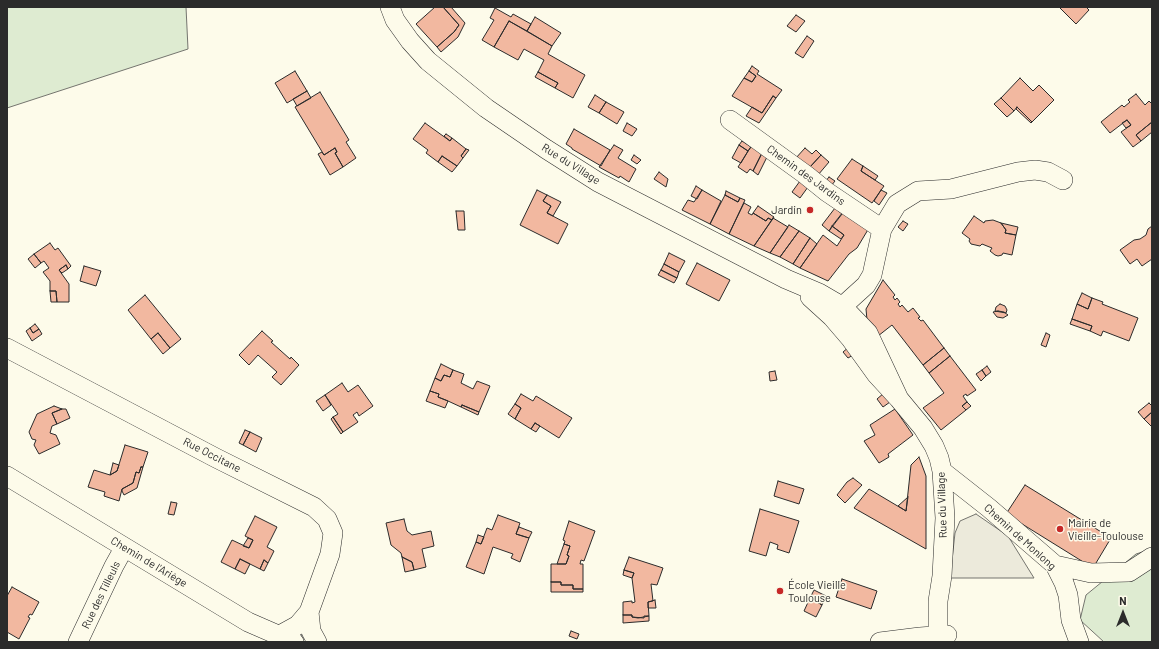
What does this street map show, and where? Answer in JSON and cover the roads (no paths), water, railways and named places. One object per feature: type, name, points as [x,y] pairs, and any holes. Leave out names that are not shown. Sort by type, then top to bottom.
[{"type":"street","name":"Rue du Village","points":[[390,7],[395,20],[410,41],[428,61],[486,108],[546,149],[598,182],[786,279],[819,293],[837,312],[868,333],[899,399],[923,428],[934,446],[939,458],[942,471],[945,518],[942,576],[938,601],[943,639]]},
{"type":"street","name":"Chemin des Jardins","points":[[730,120],[827,192],[882,229]]},
{"type":"street","points":[[837,312],[866,285],[872,275],[882,229],[897,204],[918,191],[951,189],[1018,172],[1035,170],[1048,172],[1063,180]]},
{"type":"street","name":"Rue Occitane","points":[[7,348],[216,458],[314,507],[327,519],[333,533],[330,554],[309,612],[304,620],[286,639]]},
{"type":"street","name":"Chemin de Monlong","points":[[942,471],[989,508],[1055,565],[1068,595],[1071,620],[1079,642]]},
{"type":"street","name":"Chemin de l'Ariège","points":[[7,476],[248,622],[286,639]]},
{"type":"street","name":"Rue des Tilleuls","points":[[78,642],[124,548]]},
{"type":"street","points":[[1055,565],[1091,573],[1129,572],[1152,557]]},
{"type":"street","name":"Rue Occitane","points":[[309,612],[311,631],[317,642]]},
{"type":"street","points":[[880,642],[920,637],[943,639]]},
{"type":"place","name":"Jardin","points":[[810,210]]},
{"type":"place","name":"Mairie de Vieille-Toulouse","points":[[1060,529]]},
{"type":"place","name":"École Vieille Toulouse","points":[[780,591]]}]
